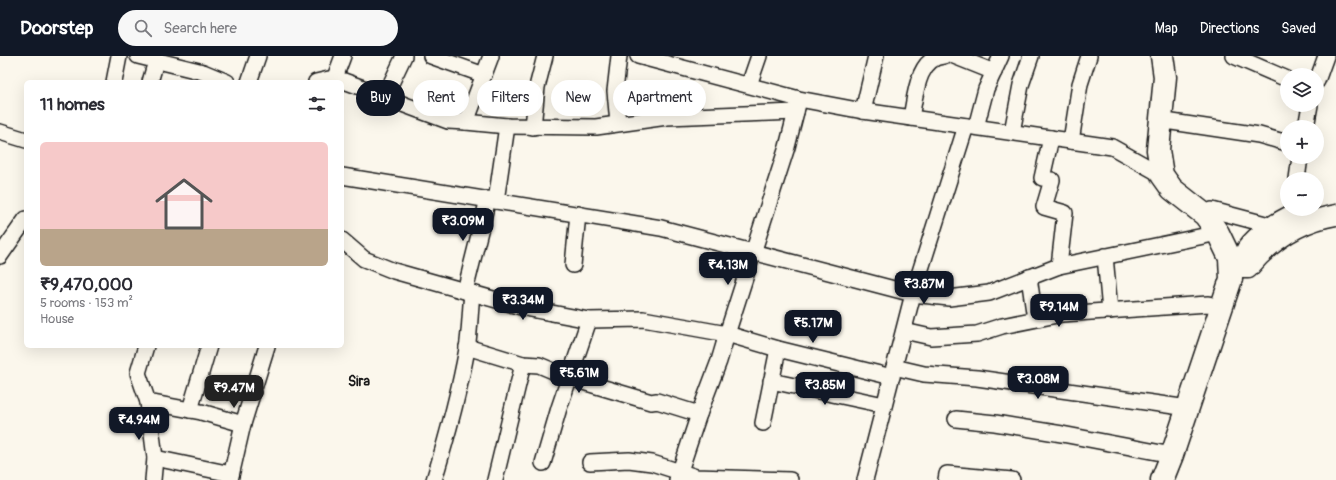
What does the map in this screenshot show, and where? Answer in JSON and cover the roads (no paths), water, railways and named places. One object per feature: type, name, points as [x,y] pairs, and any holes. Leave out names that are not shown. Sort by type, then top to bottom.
[{"type":"highway","points":[[1162,56],[1165,77],[1158,150],[1162,175],[1172,189],[1205,215],[1218,233],[1230,258],[1231,279],[1172,455],[1162,480]]},
{"type":"highway","points":[[1174,56],[1177,77],[1170,150],[1173,170],[1182,182],[1212,210],[1225,228],[1242,268],[1240,294],[1178,480]]},
{"type":"main road","points":[[1324,206],[1336,202]]},
{"type":"main road","points":[[1319,216],[1336,215]]},
{"type":"main road","points":[[1295,216],[1273,226],[1246,250],[1242,268],[1248,268],[1263,250],[1290,230],[1302,216]]},
{"type":"street","points":[[114,80],[119,56]]},
{"type":"street","points":[[138,56],[156,61],[192,62],[203,72],[222,80]]},
{"type":"street","points":[[249,80],[258,56]]},
{"type":"street","points":[[325,80],[334,80],[343,56]]},
{"type":"street","points":[[393,80],[404,56]]},
{"type":"street","points":[[431,56],[484,75]]},
{"type":"street","points":[[466,122],[492,56]]},
{"type":"street","points":[[533,127],[537,87],[544,56]]},
{"type":"street","points":[[618,123],[615,91],[619,56]]},
{"type":"street","points":[[638,56],[749,86],[798,105]]},
{"type":"street","points":[[749,86],[759,56]]},
{"type":"street","points":[[863,111],[876,56]]},
{"type":"street","points":[[911,118],[919,80],[928,62],[940,56],[944,56]]},
{"type":"street","points":[[954,56],[994,72]]},
{"type":"street","points":[[865,480],[913,294],[971,126],[1001,56]]},
{"type":"street","points":[[1012,132],[1021,85],[1031,56]]},
{"type":"street","points":[[1071,141],[1080,84],[1089,56]]},
{"type":"street","points":[[1234,56],[1280,75]]},
{"type":"street","points":[[1322,68],[1326,56]]},
{"type":"street","points":[[151,80],[156,61]]},
{"type":"street","points":[[344,81],[356,85]]},
{"type":"street","points":[[405,105],[448,122],[533,127],[596,127],[667,117],[798,105],[863,111],[1112,147],[1162,175]]},
{"type":"street","points":[[678,476],[698,414],[719,361],[783,161],[798,105]]},
{"type":"street","points":[[1172,122],[1259,135],[1280,141]]},
{"type":"street","points":[[434,480],[448,435],[467,347],[468,292],[492,200],[507,126]]},
{"type":"street","points":[[0,132],[24,139]]},
{"type":"street","points":[[1051,138],[1042,178],[1052,180],[1044,207],[1065,213],[1059,266]]},
{"type":"street","points":[[344,176],[661,228],[913,294],[949,298],[989,293],[1059,266],[1218,233]]},
{"type":"street","points":[[1212,210],[1273,226]]},
{"type":"street","points":[[573,265],[578,214]]},
{"type":"street","points":[[0,256],[22,233]]},
{"type":"street","points":[[344,242],[364,259],[394,271],[525,308],[589,320],[643,319],[727,334],[778,350],[893,372],[977,378],[1188,408]]},
{"type":"street","points":[[1105,256],[1110,311]]},
{"type":"street","points":[[1029,277],[1035,319]]},
{"type":"street","points":[[904,331],[931,337],[977,334],[1002,326],[1062,314],[1208,304],[1222,307]]},
{"type":"street","points":[[543,463],[559,408],[589,320]]},
{"type":"street","points":[[467,347],[523,364],[540,366],[570,378],[651,402],[657,401],[698,414]]},
{"type":"street","points":[[145,348],[138,372],[148,402],[155,458],[153,480]]},
{"type":"street","points":[[190,410],[208,348]]},
{"type":"street","points":[[155,458],[231,477],[243,424],[266,348]]},
{"type":"street","points":[[763,423],[778,350]]},
{"type":"street","points":[[495,480],[523,364]]},
{"type":"street","points":[[771,381],[884,405]]},
{"type":"street","points":[[148,402],[190,410],[243,424]]},
{"type":"street","points":[[956,419],[995,423],[1062,434],[1172,455]]},
{"type":"street","points":[[590,462],[629,460],[652,463],[678,476],[790,480]]},
{"type":"street","points":[[946,480],[947,474],[1012,480]]},
{"type":"district","name":"Sira","points":[[359,381]]}]
